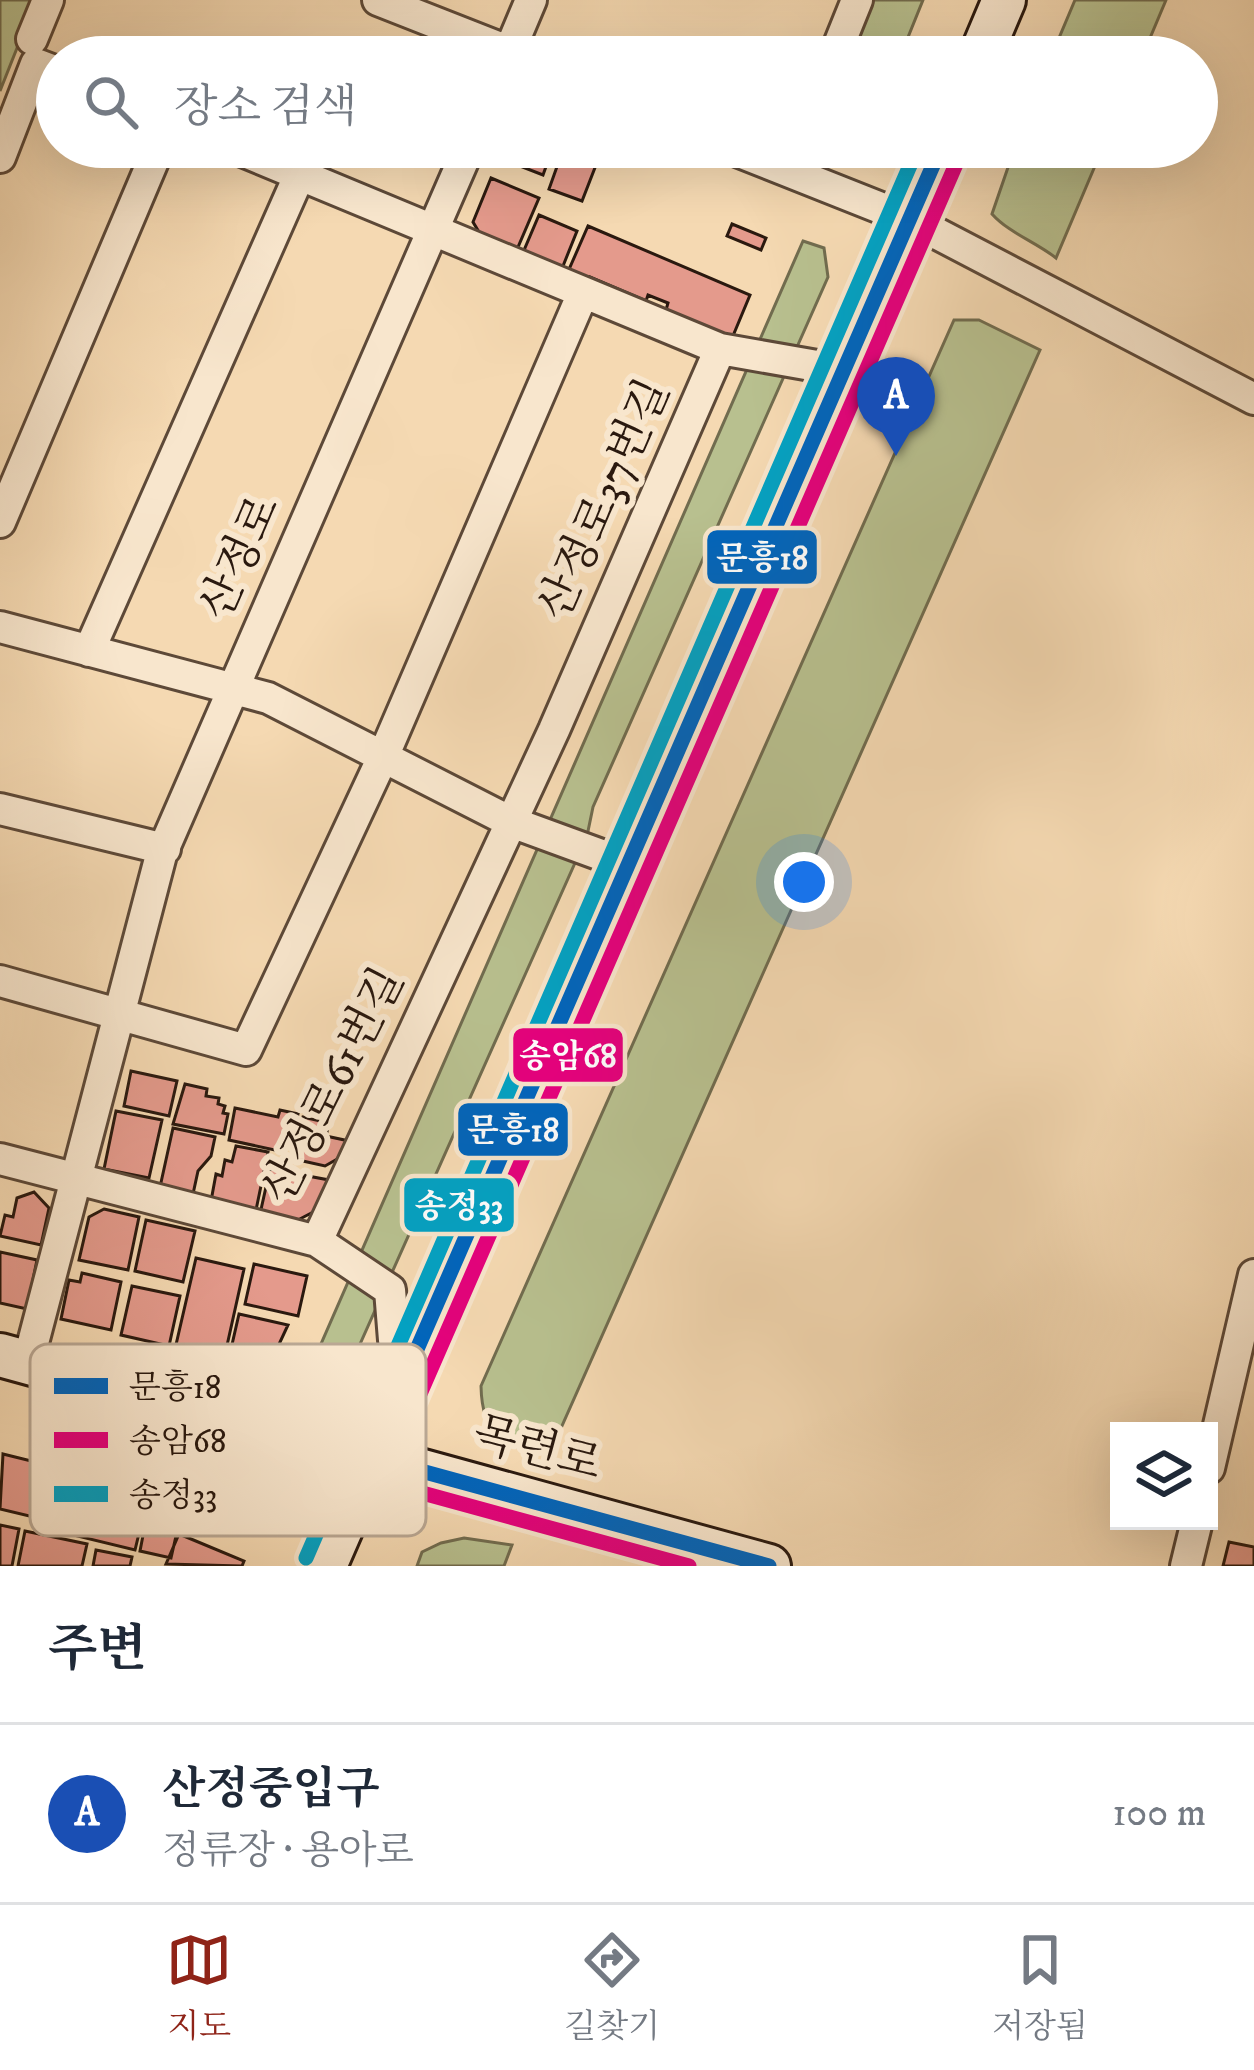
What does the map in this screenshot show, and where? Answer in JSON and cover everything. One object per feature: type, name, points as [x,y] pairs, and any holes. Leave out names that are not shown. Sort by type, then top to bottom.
[{"type":"main road","points":[[989,36],[1004,0]]},
{"type":"main road","points":[[419,1344],[932,168]]},
{"type":"main road","name":"목련로","points":[[426,1471],[770,1566]]},
{"type":"main road","points":[[326,1566],[338,1536]]},
{"type":"street","points":[[32,39],[48,0]]},
{"type":"street","points":[[378,0],[466,36]]},
{"type":"street","points":[[519,36],[531,0]]},
{"type":"street","points":[[838,36],[846,3]]},
{"type":"street","points":[[0,157],[36,64]]},
{"type":"street","points":[[0,522],[14,457],[149,168]]},
{"type":"street","name":"산정로37번길","points":[[280,168],[720,349],[512,822]]},
{"type":"street","name":"산정로","points":[[14,1358],[75,1178],[165,849],[460,168]]},
{"type":"street","points":[[806,168],[1254,399]]},
{"type":"street","points":[[88,651],[298,176]]},
{"type":"street","points":[[0,981],[246,1050],[383,757],[583,292]]},
{"type":"street","points":[[720,349],[817,366]]},
{"type":"street","points":[[0,627],[268,698],[512,822],[604,856]]},
{"type":"street","points":[[0,809],[165,849]]},
{"type":"street","name":"산정로61번길","points":[[0,1159],[317,1241],[512,822]]},
{"type":"street","points":[[317,1241],[390,1290],[394,1340]]},
{"type":"street","points":[[1218,1429],[1254,1275]]},
{"type":"street","points":[[1186,1566],[1194,1530]]},
{"type":"green space","points":[[0,0],[36,0],[0,91]]},
{"type":"green space","points":[[872,0],[923,0],[908,36],[856,36]]},
{"type":"green space","points":[[1075,0],[1166,0],[1151,36],[1060,36]]},
{"type":"green space","points":[[1008,168],[1094,168],[1056,258],[992,214]]},
{"type":"green space","points":[[803,241],[824,248],[828,277],[593,807],[587,836],[360,1344],[321,1344]]},
{"type":"green space","points":[[954,320],[979,320],[1040,350],[549,1455],[519,1448],[491,1428],[481,1386]]},
{"type":"green space","points":[[464,1538],[512,1545],[504,1566],[417,1566],[422,1552]]},
{"type":"building","points":[[556,168],[595,168],[582,201],[549,189]]},
{"type":"building","points":[[491,178],[539,198],[515,254],[485,242],[473,222]]},
{"type":"building","points":[[539,215],[577,231],[561,271],[522,255]]},
{"type":"building","points":[[732,224],[766,238],[761,250],[727,236]]},
{"type":"building","points":[[588,226],[750,295],[730,343],[666,310],[668,303],[648,295],[646,301],[590,277],[587,283],[567,274]]},
{"type":"building","points":[[131,1071],[177,1081],[169,1116],[124,1106]]},
{"type":"building","points":[[185,1084],[207,1089],[206,1096],[219,1098],[218,1104],[225,1106],[223,1113],[228,1114],[224,1134],[173,1124]]},
{"type":"building","points":[[235,1108],[278,1117],[280,1110],[298,1114],[293,1139],[287,1138],[284,1152],[229,1140]]},
{"type":"building","points":[[116,1111],[162,1120],[149,1178],[104,1169]]},
{"type":"building","points":[[303,1117],[329,1123],[326,1136],[349,1141],[346,1154],[325,1166],[294,1159]]},
{"type":"building","points":[[173,1128],[215,1137],[211,1156],[198,1171],[193,1194],[160,1187]]},
{"type":"building","points":[[236,1146],[268,1152],[256,1210],[211,1201],[216,1174],[222,1176],[225,1160],[232,1162]]},
{"type":"building","points":[[270,1169],[329,1180],[317,1210],[296,1221],[260,1214]]},
{"type":"building","points":[[34,1192],[49,1208],[41,1245],[0,1236],[5,1215],[13,1217],[17,1198]]},
{"type":"building","points":[[104,1209],[139,1217],[128,1270],[79,1260],[89,1217]]},
{"type":"building","points":[[146,1220],[195,1231],[183,1282],[135,1271]]},
{"type":"building","points":[[0,1252],[37,1260],[27,1309],[0,1303]]},
{"type":"building","points":[[196,1258],[244,1269],[227,1344],[176,1344]]},
{"type":"building","points":[[254,1264],[307,1276],[298,1316],[245,1304]]},
{"type":"building","points":[[82,1273],[121,1282],[111,1330],[61,1319],[69,1280],[80,1282]]},
{"type":"building","points":[[132,1286],[180,1296],[169,1344],[121,1335]]},
{"type":"building","points":[[239,1314],[288,1325],[279,1344],[232,1344]]},
{"type":"building","points":[[3,1454],[30,1461],[30,1516],[0,1509]]},
{"type":"building","points":[[0,1525],[19,1529],[12,1566],[0,1566]]},
{"type":"building","points":[[25,1531],[30,1536],[87,1544],[82,1566],[18,1566]]},
{"type":"building","points":[[77,1536],[138,1536],[135,1550]]},
{"type":"building","points":[[143,1536],[176,1536],[171,1558],[140,1551]]},
{"type":"building","points":[[178,1536],[244,1561],[242,1566],[166,1564]]},
{"type":"building","points":[[1229,1542],[1254,1547],[1254,1566],[1223,1566]]},
{"type":"building","points":[[96,1550],[132,1557],[130,1566],[93,1566]]},
{"type":"transit line","name":"송정33","points":[[399,1344],[909,168]]},
{"type":"transit line","name":"문흥18","points":[[419,1344],[932,168]]},
{"type":"transit line","name":"송암68","points":[[426,1380],[954,168]]},
{"type":"transit line","name":"문흥18","points":[[426,1472],[769,1566]]},
{"type":"transit line","name":"송암68","points":[[426,1494],[689,1566]]},
{"type":"transit line","name":"송정33","points":[[306,1558],[316,1536]]},
{"type":"place","name":"산정중입구","points":[[896,456]]}]
